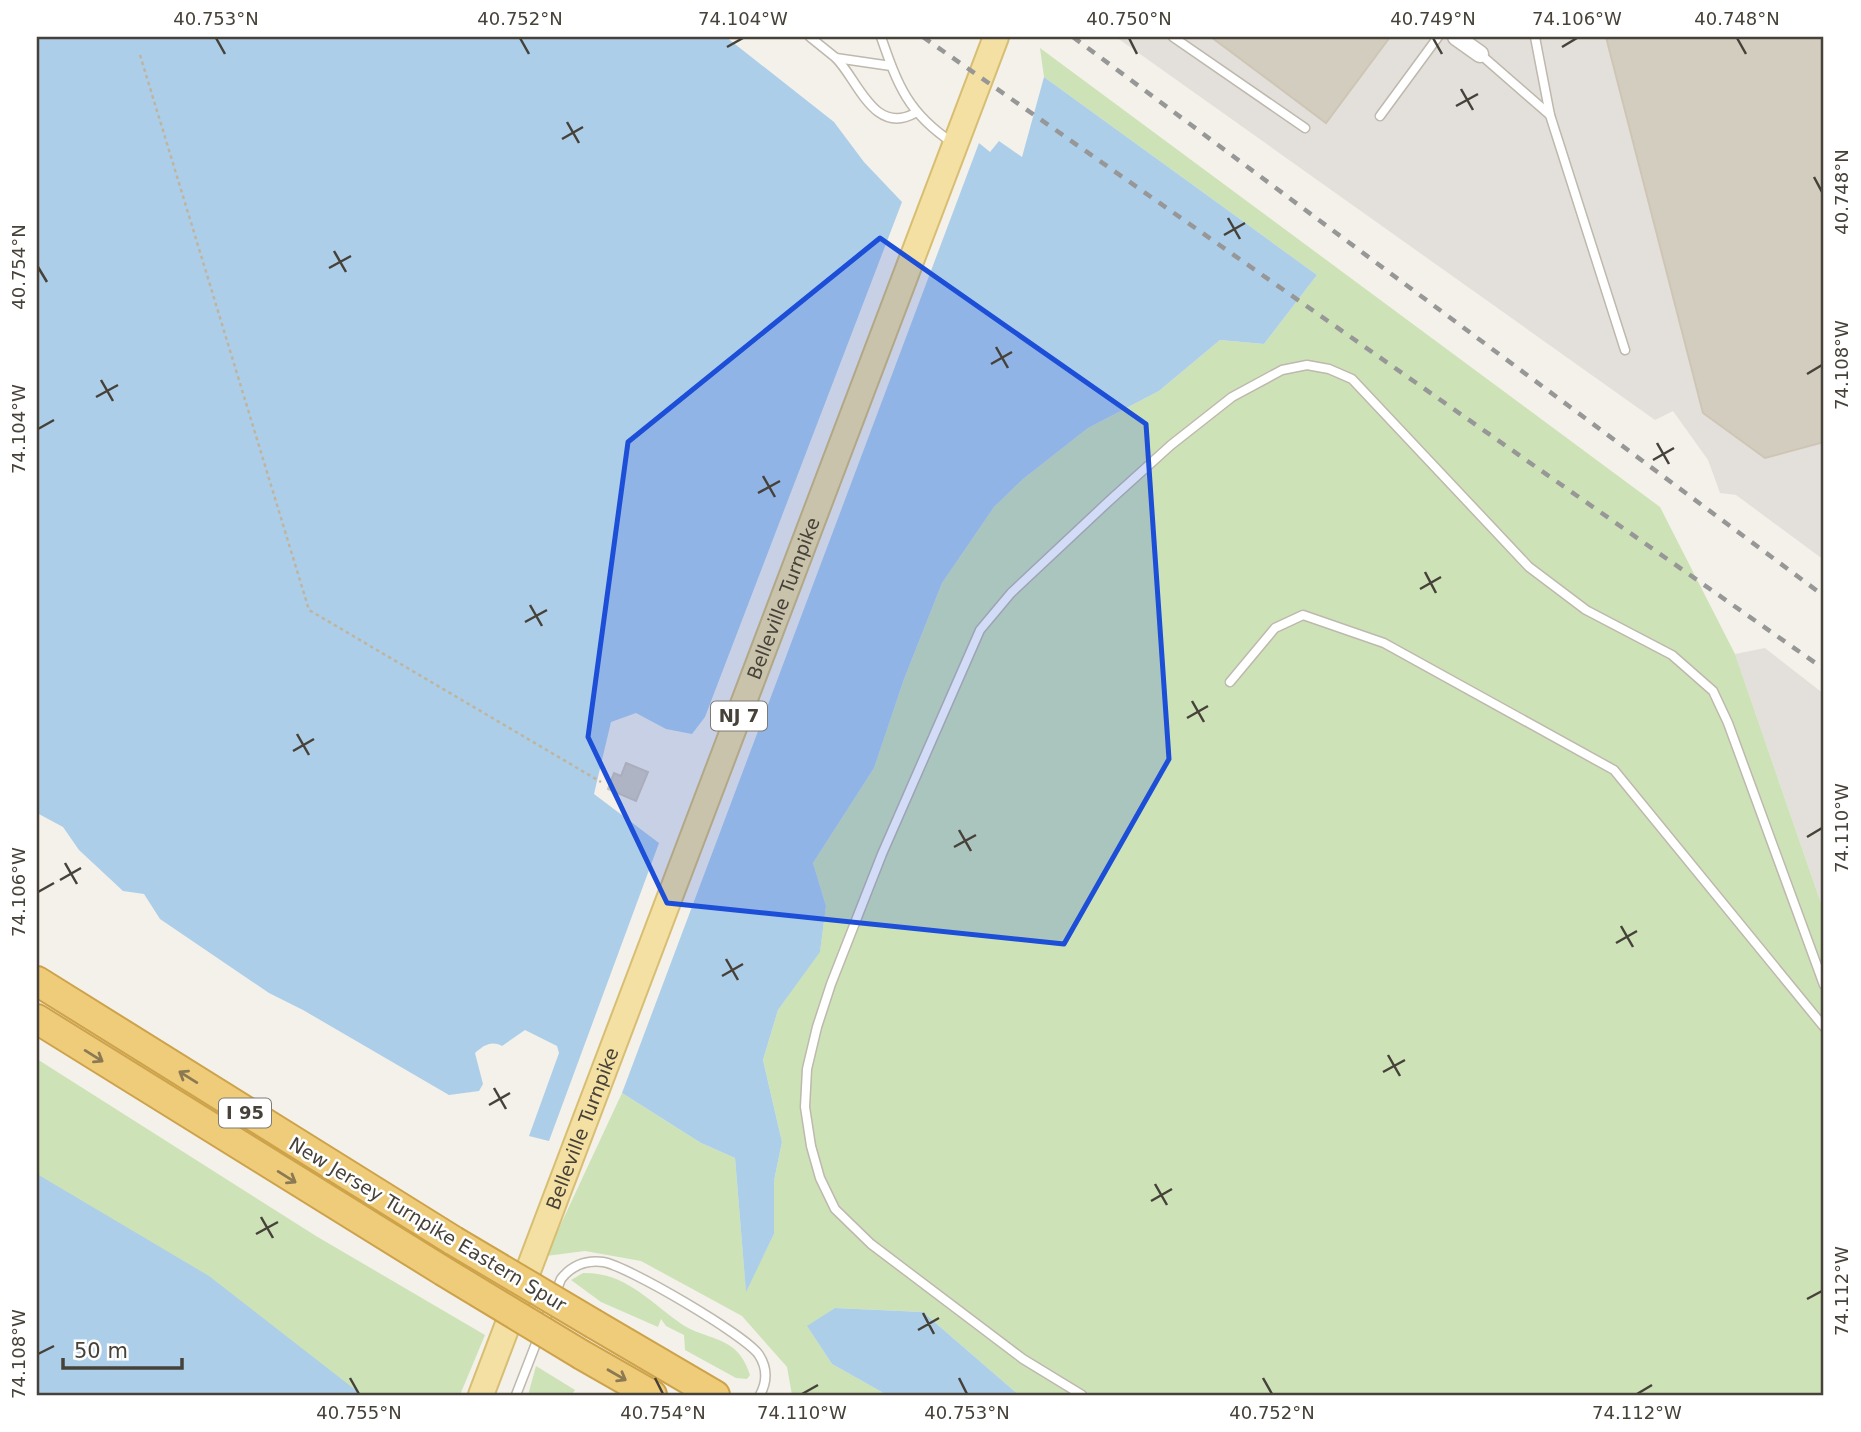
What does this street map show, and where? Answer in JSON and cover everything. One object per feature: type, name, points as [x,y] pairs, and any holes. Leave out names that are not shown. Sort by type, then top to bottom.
[{"type":"highway","name":"New Jersey Turnpike Eastern Spur","points":[[37,981],[454,1241],[715,1395]]},
{"type":"highway","name":"New Jersey Turnpike Eastern Spur","points":[[37,1019],[443,1271],[652,1395]]},
{"type":"main road","name":"Belleville Turnpike","points":[[481,1395],[996,37]]},
{"type":"street","points":[[1456,37],[1480,54]]},
{"type":"lane","points":[[810,37],[836,58],[874,111],[897,118],[915,113]]},
{"type":"lane","points":[[881,37],[891,66],[915,113],[928,126],[955,144]]},
{"type":"lane","points":[[1173,37],[1305,128]]},
{"type":"lane","points":[[1380,116],[1438,37]]},
{"type":"lane","points":[[1535,37],[1550,115],[1625,350]]},
{"type":"lane","points":[[1480,54],[1550,115]]},
{"type":"lane","points":[[836,58],[891,66]]},
{"type":"lane","points":[[1082,1395],[1023,1359],[871,1244],[835,1209],[820,1178],[811,1146],[806,1107],[807,1069],[831,984],[888,841],[980,630],[1011,593],[1171,445],[1232,397],[1258,381],[1282,370],[1307,365],[1329,369],[1352,379],[1529,567],[1586,610],[1672,655],[1713,691],[1728,723],[1824,985]]},
{"type":"lane","points":[[1230,682],[1275,628],[1303,615],[1384,643],[1575,746],[1614,770],[1824,1027]]},
{"type":"lane","points":[[516,1395],[561,1279],[571,1268],[593,1261],[623,1268],[752,1346],[765,1368],[765,1386],[760,1395]]},
{"type":"path","points":[[140,55],[309,610],[601,782]]},
{"type":"highlighted area","points":[[880,238],[1146,424],[1169,759],[1064,944],[667,903],[588,737],[628,442]]},
{"type":"shaded area","points":[[1116,37],[1824,37],[1824,560],[1736,495],[1720,493],[1708,460],[1673,411],[1655,420]]},
{"type":"shaded area","points":[[1765,648],[1824,694],[1824,912],[1735,654]]},
{"type":"green space","points":[[1040,48],[1660,507],[1735,654],[1824,912],[1824,1395],[1019,1395],[923,1312],[835,1308],[808,1327],[832,1364],[887,1395],[792,1395],[787,1367],[742,1316],[641,1261],[585,1251],[546,1256],[622,1093],[701,1143],[735,1158],[746,1290],[774,1234],[774,1181],[782,1142],[763,1060],[778,1010],[820,951],[826,906],[813,863],[874,768],[904,679],[942,583],[994,507],[1023,479],[1088,428],[1159,391],[1220,340],[1264,344],[1317,275],[1044,77]]},
{"type":"green space","points":[[37,1059],[316,1236],[485,1335],[460,1395],[37,1395]]},
{"type":"green space","points":[[583,1273],[610,1277],[622,1282],[687,1327],[729,1345],[744,1361],[750,1375],[747,1379],[736,1378],[685,1350],[684,1335],[666,1326],[661,1319],[658,1327],[601,1302],[571,1280]]},
{"type":"green space","points":[[536,1366],[575,1390],[571,1395],[528,1395]]},
{"type":"water","points":[[37,37],[726,37],[834,122],[864,162],[902,202],[705,717],[692,734],[666,729],[636,713],[611,722],[594,794],[659,843],[549,1141],[529,1136],[559,1053],[557,1046],[525,1030],[502,1046],[487,1045],[475,1053],[483,1084],[479,1091],[449,1095],[269,993],[160,919],[144,894],[123,891],[79,850],[63,827],[37,813]]},
{"type":"water","points":[[1044,77],[1317,275],[1264,344],[1220,340],[1159,391],[1088,428],[1023,479],[994,507],[942,583],[904,679],[874,768],[813,863],[826,906],[820,952],[778,1010],[763,1060],[782,1142],[774,1181],[774,1234],[746,1292],[735,1158],[701,1143],[622,1093],[979,143],[990,152],[999,141],[1022,157]]},
{"type":"water","points":[[37,1174],[209,1276],[362,1395],[37,1395]]},
{"type":"water","points":[[835,1308],[923,1312],[1019,1395],[887,1395],[832,1364],[807,1326]]},
{"type":"building","points":[[1211,37],[1390,37],[1326,123]]},
{"type":"building","points":[[1606,37],[1824,37],[1824,442],[1765,458],[1703,413]]},
{"type":"building","points":[[626,763],[648,772],[636,801],[608,789],[614,773],[621,776]]},
{"type":"railway","points":[[923,37],[1824,669]]},
{"type":"railway","points":[[1073,37],[1824,596]]}]
